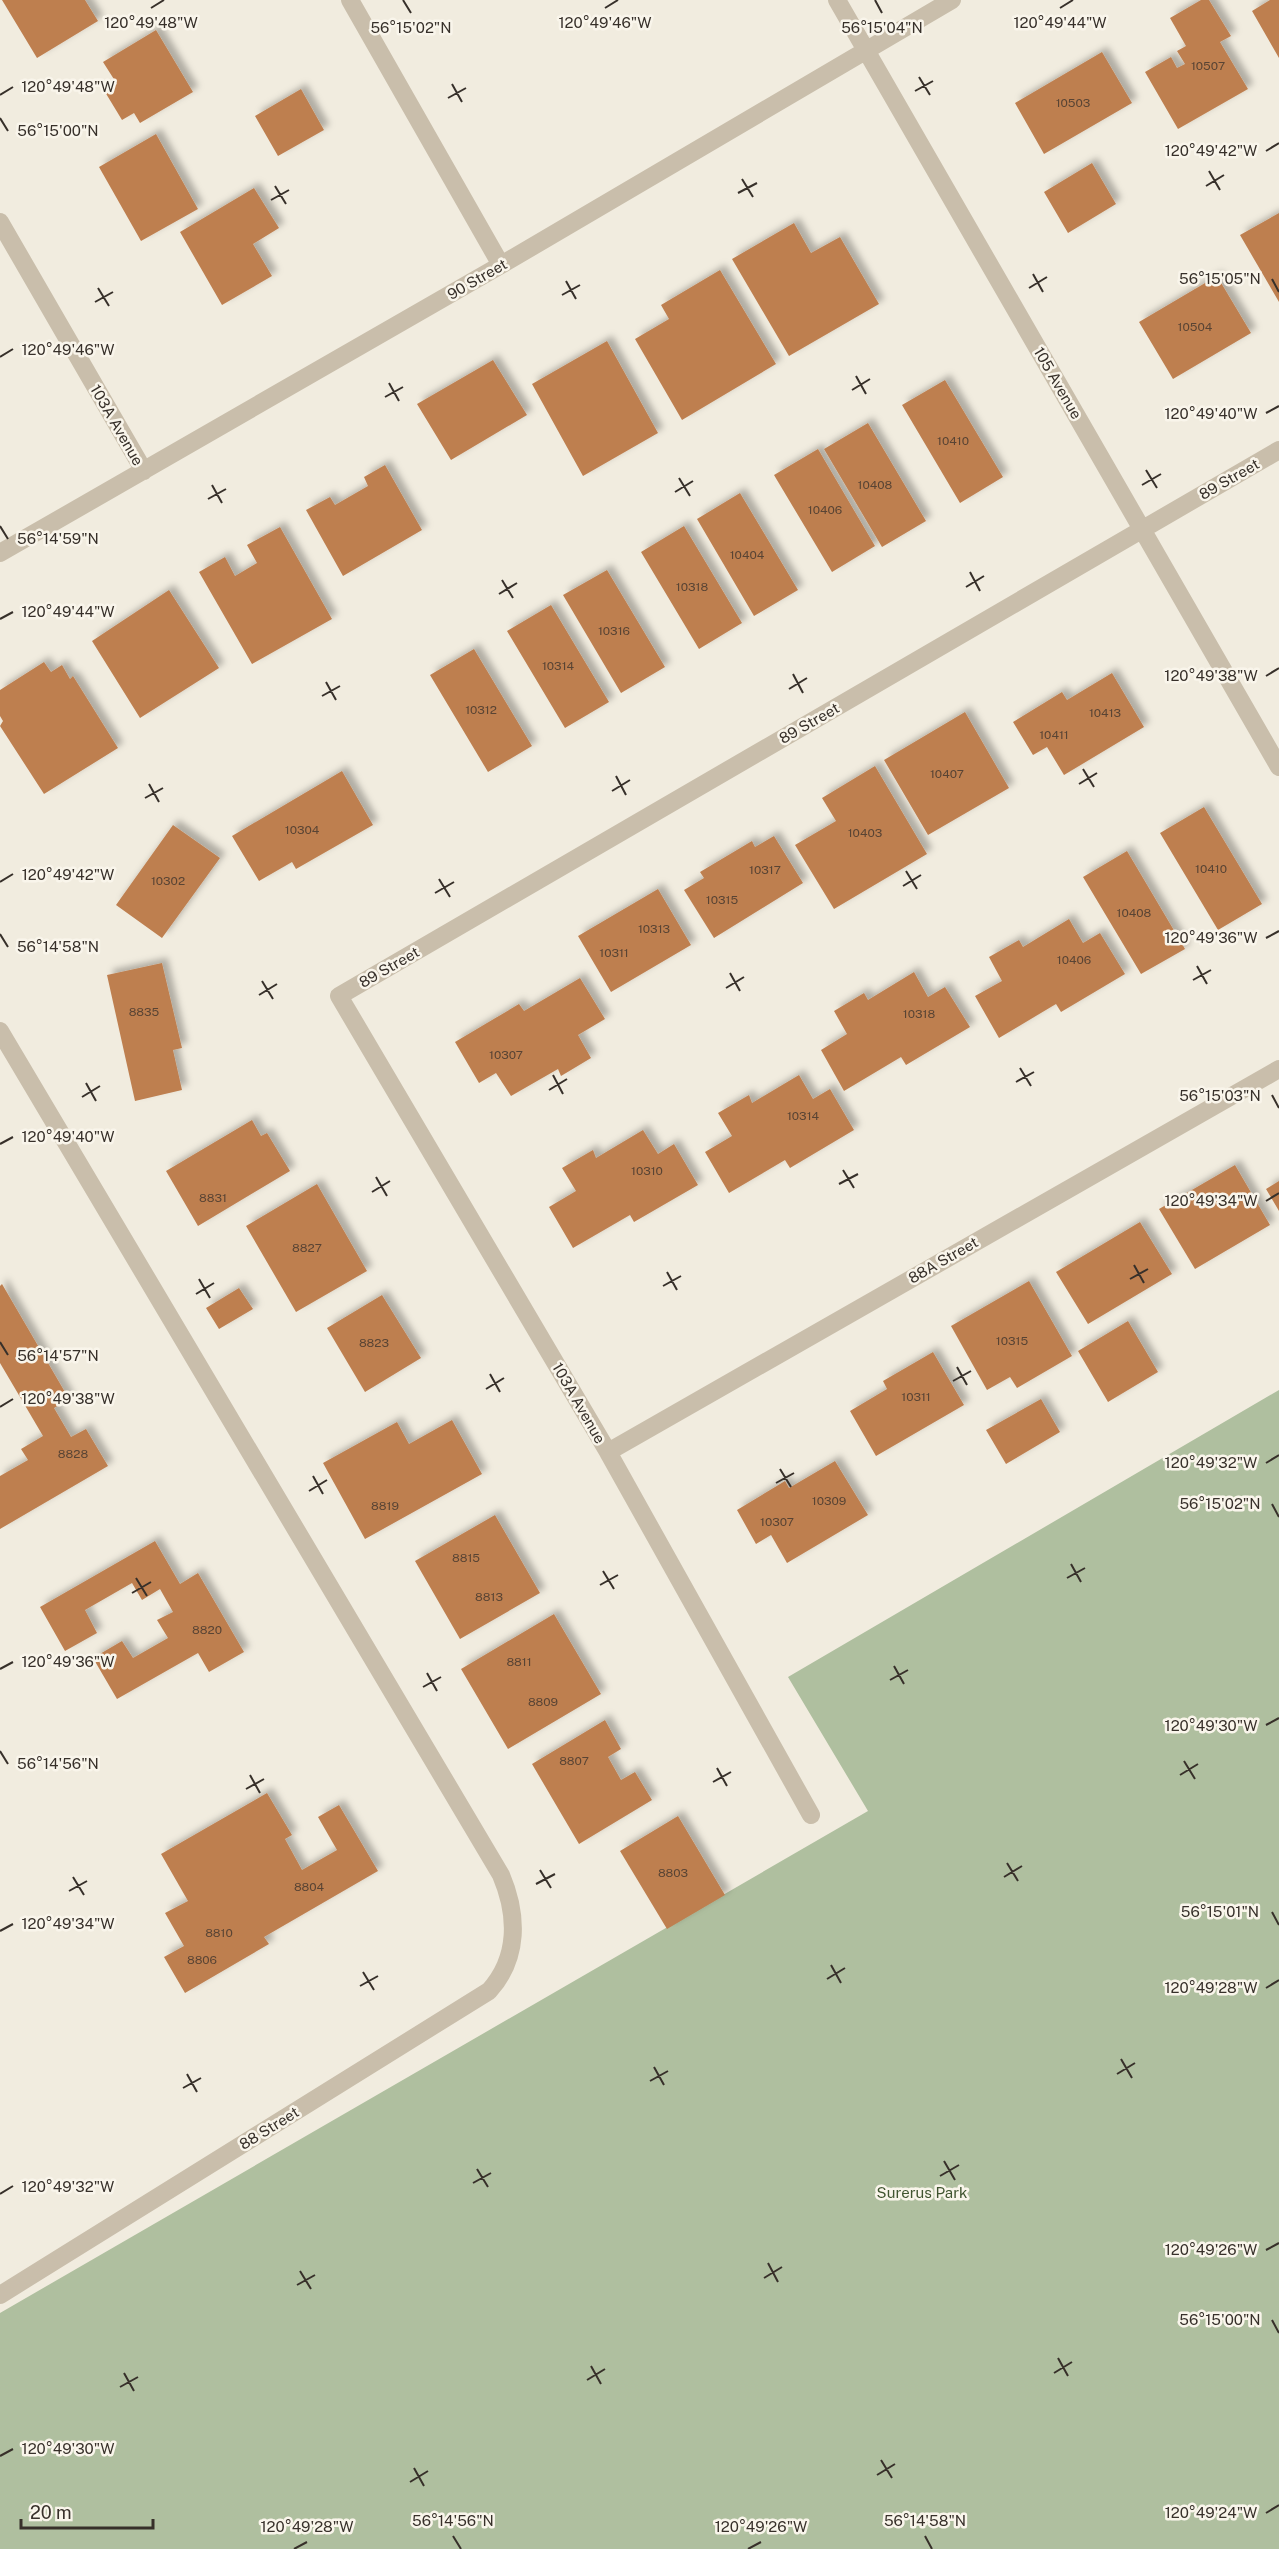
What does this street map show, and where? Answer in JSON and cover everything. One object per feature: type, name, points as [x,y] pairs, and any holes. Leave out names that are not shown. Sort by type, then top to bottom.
[{"type":"street","points":[[350,0],[501,265]]},
{"type":"street","name":"105 Avenue","points":[[837,0],[1279,767]]},
{"type":"street","name":"90 Street","points":[[0,553],[501,265],[952,0]]},
{"type":"street","name":"103A Avenue","points":[[0,222],[144,471]]},
{"type":"street","name":"89 Street","points":[[339,996],[1279,450]]},
{"type":"street","name":"103A Avenue","points":[[339,996],[608,1452],[810,1815]]},
{"type":"street","name":"88 Street","points":[[0,1030],[501,1875],[510,1897],[514,1917],[510,1959],[503,1976],[489,1991],[0,2295]]},
{"type":"street","name":"88A Street","points":[[608,1452],[1279,1069]]},
{"type":"green space","name":"Surerus Park","points":[[1279,1390],[1279,2549],[0,2549],[0,2313],[868,1811],[788,1677]]},
{"type":"building","points":[[2,0],[85,0],[98,21],[37,58]]},
{"type":"building","points":[[1201,0],[1209,0],[1231,36],[1220,42],[1248,89],[1178,129],[1145,72],[1171,57],[1177,68],[1185,64],[1177,51],[1186,46],[1170,18]]},
{"type":"building","points":[[1270,0],[1279,0],[1279,58],[1252,11]]},
{"type":"building","points":[[156,30],[193,92],[140,123],[134,113],[122,120],[105,92],[117,84],[103,62]]},
{"type":"building","points":[[1102,52],[1132,103],[1044,154],[1015,103]]},
{"type":"building","points":[[301,89],[324,130],[278,156],[255,116]]},
{"type":"building","points":[[156,134],[198,209],[141,241],[99,167]]},
{"type":"building","points":[[1092,163],[1116,204],[1068,233],[1044,192]]},
{"type":"building","points":[[254,188],[279,228],[253,244],[272,276],[222,305],[180,232]]},
{"type":"building","points":[[1279,213],[1279,302],[1240,235]]},
{"type":"building","points":[[794,223],[811,253],[840,237],[879,304],[789,356],[732,259]]},
{"type":"building","points":[[720,270],[776,364],[682,420],[635,339],[669,319],[661,305]]},
{"type":"building","points":[[1217,276],[1251,333],[1173,379],[1139,322]]},
{"type":"building","points":[[607,341],[658,433],[583,476],[532,384]]},
{"type":"building","points":[[493,360],[527,415],[451,460],[417,404]]},
{"type":"building","points":[[945,380],[1003,477],[960,503],[902,405]]},
{"type":"building","points":[[868,423],[926,521],[882,547],[824,449]]},
{"type":"building","points":[[818,449],[875,546],[832,572],[774,475]]},
{"type":"building","points":[[385,465],[422,530],[343,576],[306,510],[330,497],[335,505],[368,486],[364,477]]},
{"type":"building","points":[[740,493],[798,590],[754,616],[697,519]]},
{"type":"building","points":[[684,526],[742,623],[699,649],[641,552]]},
{"type":"building","points":[[280,527],[332,619],[252,664],[199,572],[225,557],[235,576],[257,563],[247,545]]},
{"type":"building","points":[[607,570],[665,667],[621,693],[563,595]]},
{"type":"building","points":[[169,590],[219,668],[140,718],[92,641]]},
{"type":"building","points":[[551,605],[609,702],[565,728],[507,631]]},
{"type":"building","points":[[474,649],[532,746],[488,772],[430,675]]},
{"type":"building","points":[[44,662],[51,672],[62,665],[70,679],[73,676],[118,748],[44,794],[0,726],[3,721],[0,716],[0,690]]},
{"type":"building","points":[[1112,673],[1144,727],[1064,775],[1047,747],[1033,755],[1013,722],[1062,692],[1067,700]]},
{"type":"building","points":[[965,712],[1009,788],[928,835],[884,760]]},
{"type":"building","points":[[875,766],[927,854],[834,909],[795,845],[836,821],[822,798]]},
{"type":"building","points":[[342,771],[373,825],[296,869],[292,862],[259,881],[232,836]]},
{"type":"building","points":[[1204,807],[1262,904],[1218,930],[1160,833]]},
{"type":"building","points":[[173,825],[220,858],[162,938],[116,905]]},
{"type":"building","points":[[774,836],[803,883],[714,938],[684,890],[704,878],[700,872],[752,841],[755,847]]},
{"type":"building","points":[[1127,851],[1185,949],[1141,974],[1083,877]]},
{"type":"building","points":[[658,889],[691,945],[611,992],[578,936]]},
{"type":"building","points":[[1069,919],[1083,943],[1100,933],[1125,974],[1061,1012],[1056,1004],[999,1038],[975,996],[1002,981],[989,957],[1019,940],[1023,947]]},
{"type":"building","points":[[162,963],[182,1048],[173,1050],[182,1090],[135,1101],[107,975]]},
{"type":"building","points":[[914,972],[928,997],[945,987],[970,1027],[906,1065],[901,1057],[844,1091],[821,1050],[847,1034],[834,1011],[864,993],[868,1000]]},
{"type":"building","points":[[580,978],[605,1019],[578,1035],[591,1058],[561,1076],[558,1069],[511,1096],[496,1073],[479,1083],[455,1042],[519,1004],[524,1011]]},
{"type":"building","points":[[799,1075],[813,1099],[830,1089],[854,1130],[790,1168],[785,1160],[729,1193],[705,1152],[732,1136],[718,1113],[749,1095],[752,1103]]},
{"type":"building","points":[[252,1120],[261,1136],[267,1133],[290,1171],[198,1226],[166,1171]]},
{"type":"building","points":[[643,1130],[658,1154],[674,1144],[698,1185],[634,1222],[630,1215],[573,1248],[549,1207],[576,1191],[562,1168],[593,1150],[596,1158]]},
{"type":"building","points":[[1235,1165],[1270,1225],[1195,1269],[1159,1209]]},
{"type":"building","points":[[1279,1181],[1279,1211],[1266,1189]]},
{"type":"building","points":[[317,1184],[367,1271],[296,1312],[246,1226]]},
{"type":"building","points":[[1140,1222],[1172,1274],[1088,1324],[1056,1272]]},
{"type":"building","points":[[1029,1281],[1072,1356],[1017,1388],[1010,1377],[987,1390],[951,1326]]},
{"type":"building","points":[[2,1284],[69,1399],[54,1408],[71,1437],[86,1429],[108,1466],[0,1529],[0,1476],[28,1460],[21,1449],[43,1436],[0,1363],[0,1286]]},
{"type":"building","points":[[239,1288],[253,1309],[219,1329],[206,1308]]},
{"type":"building","points":[[382,1295],[421,1358],[365,1392],[327,1328]]},
{"type":"building","points":[[1128,1321],[1158,1372],[1108,1402],[1078,1351]]},
{"type":"building","points":[[933,1352],[964,1405],[876,1456],[850,1411],[887,1389],[883,1381]]},
{"type":"building","points":[[1041,1399],[1060,1432],[1006,1464],[986,1430]]},
{"type":"building","points":[[452,1420],[482,1474],[365,1539],[323,1463],[397,1422],[409,1444]]},
{"type":"building","points":[[835,1461],[868,1515],[787,1563],[771,1535],[756,1544],[737,1510],[785,1481],[789,1488]]},
{"type":"building","points":[[495,1515],[540,1593],[460,1639],[415,1561]]},
{"type":"building","points":[[155,1541],[180,1584],[198,1573],[244,1652],[209,1672],[198,1653],[117,1699],[93,1658],[122,1641],[133,1658],[168,1638],[157,1620],[173,1612],[160,1589],[142,1600],[132,1583],[85,1610],[97,1633],[65,1651],[40,1607]]},
{"type":"building","points":[[554,1614],[601,1694],[508,1749],[461,1669]]},
{"type":"building","points":[[605,1720],[621,1749],[608,1757],[621,1780],[635,1772],[652,1800],[579,1844],[532,1764]]},
{"type":"building","points":[[267,1793],[292,1835],[285,1839],[302,1870],[337,1850],[318,1817],[339,1805],[378,1871],[264,1937],[269,1944],[185,1993],[164,1957],[184,1946],[165,1913],[188,1901],[161,1854]]},
{"type":"building","points":[[678,1816],[725,1895],[667,1929],[620,1851]]}]
